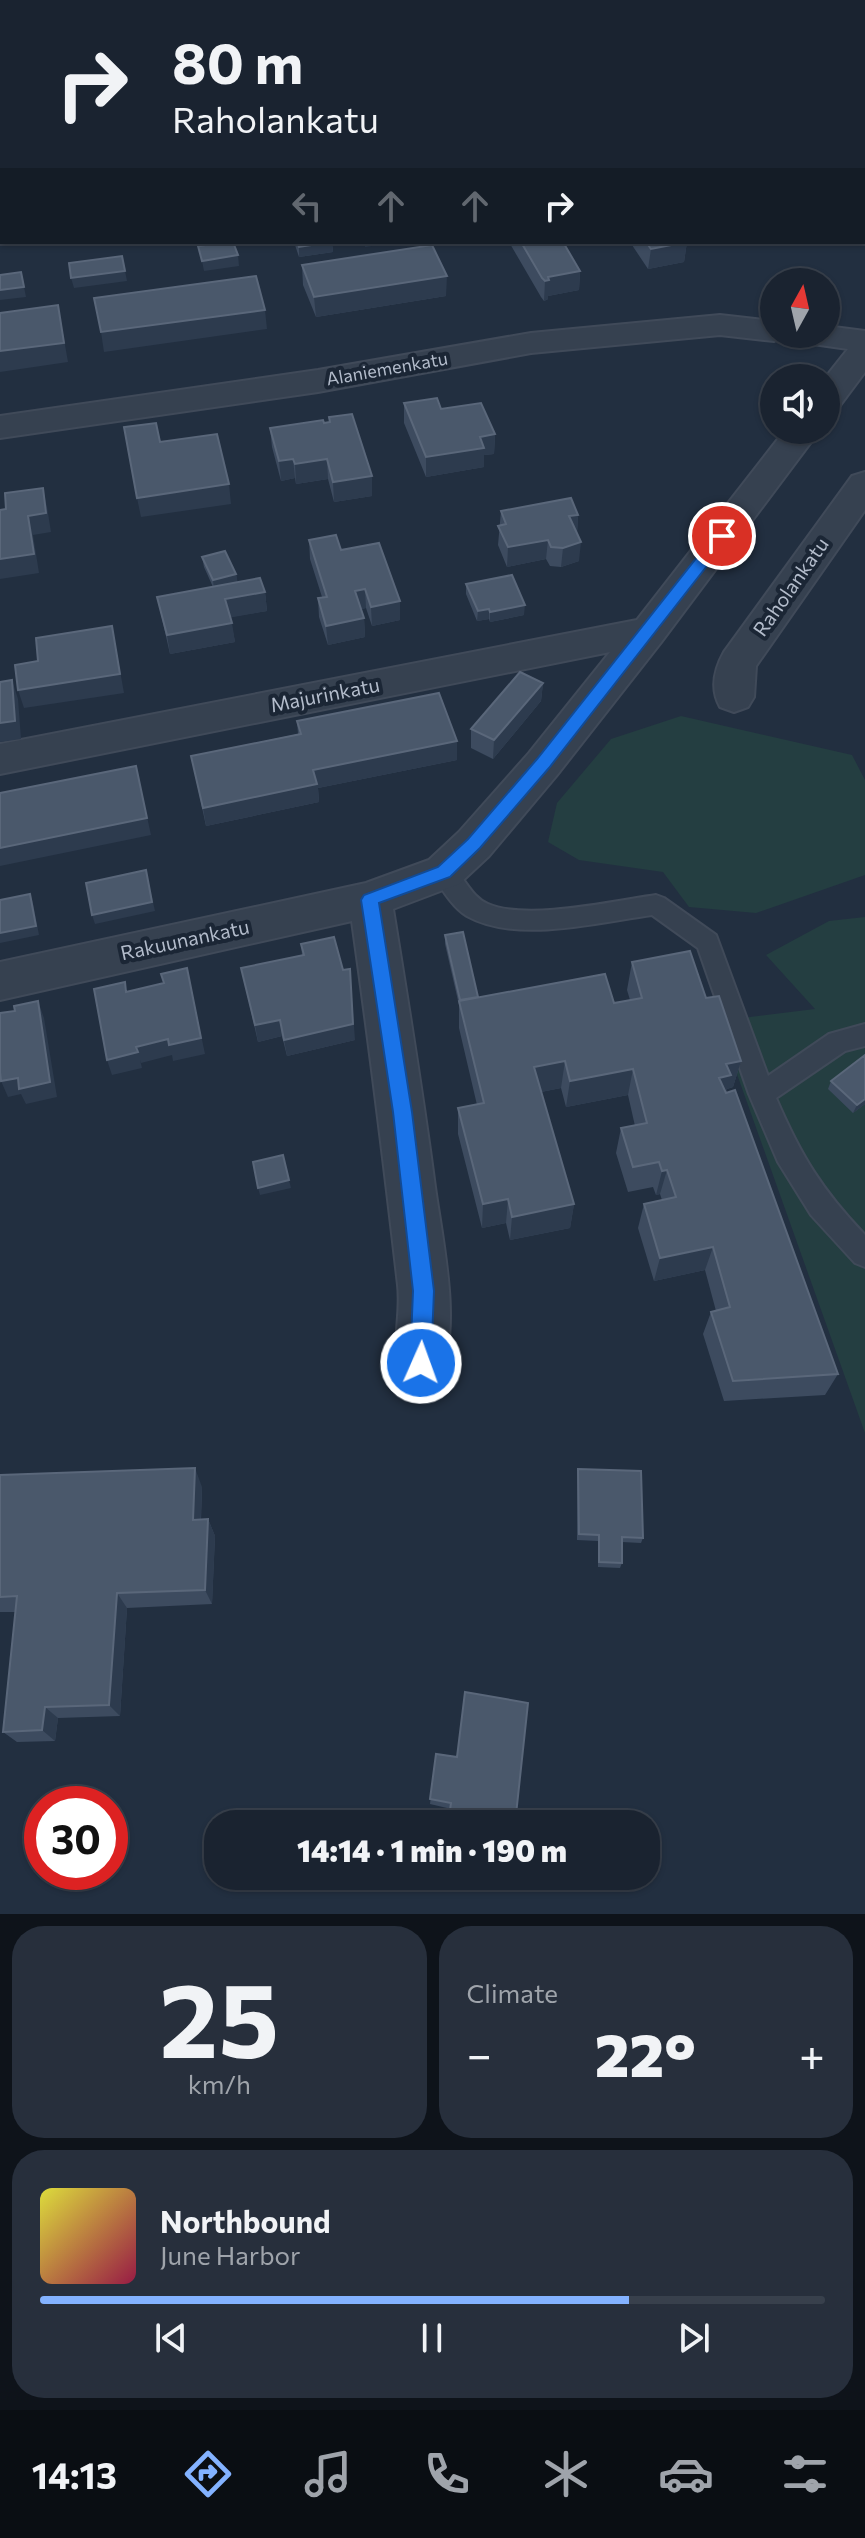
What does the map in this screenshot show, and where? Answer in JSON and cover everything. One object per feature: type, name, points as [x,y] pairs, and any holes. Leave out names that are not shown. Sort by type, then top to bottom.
[{"type":"street","name":"Alaniemenkatu","points":[[0,427],[318,381],[531,343],[720,325],[760,329]]},
{"type":"street","points":[[840,338],[865,341]]},
{"type":"street","points":[[840,382],[865,349]]},
{"type":"street","points":[[421,1363],[424,1291],[402,1112],[370,900],[444,872],[474,844],[543,764],[649,631],[792,444]]},
{"type":"street","name":"Raholankatu","points":[[734,697],[734,672],[738,662],[865,484]]},
{"type":"street","name":"Majurinkatu","points":[[0,759],[649,631]]},
{"type":"street","name":"Rakuunankatu","points":[[0,981],[370,900]]},
{"type":"lane","points":[[444,872],[472,908],[495,919],[541,919],[656,905],[708,942],[762,1094],[787,1154],[820,1206],[865,1254]]},
{"type":"lane","points":[[762,1094],[838,1042],[865,1035]]},
{"type":"green space","points":[[681,716],[852,755],[865,780],[865,875],[756,913],[689,907],[663,872],[579,860],[548,842],[557,803],[611,739]]},
{"type":"green space","points":[[865,917],[865,1433],[718,1021],[815,1009],[766,955],[829,921]]},
{"type":"building","points":[[234,244],[238,255],[202,261],[198,246]]},
{"type":"building","points":[[522,244],[564,244],[580,271],[548,277],[549,280],[545,281]]},
{"type":"building","points":[[647,244],[677,244],[651,249]]},
{"type":"building","points":[[432,245],[447,276],[314,297],[302,265]]},
{"type":"building","points":[[122,256],[125,271],[71,278],[69,263]]},
{"type":"building","points":[[21,272],[24,287],[0,290],[0,275]]},
{"type":"building","points":[[256,276],[265,310],[101,332],[94,298]]},
{"type":"building","points":[[58,305],[64,343],[0,351],[0,313]]},
{"type":"building","points":[[437,398],[441,409],[481,403],[495,434],[480,437],[484,448],[426,457],[404,403]]},
{"type":"building","points":[[352,414],[372,476],[333,482],[327,459],[295,464],[293,459],[279,461],[270,428],[323,420],[324,423],[330,422],[329,417]]},
{"type":"building","points":[[156,423],[160,442],[217,434],[229,484],[137,498],[124,427]]},
{"type":"building","points":[[43,488],[46,513],[28,516],[34,554],[0,559],[0,510],[6,509],[5,493]]},
{"type":"building","points":[[571,498],[578,515],[569,516],[581,542],[563,548],[551,547],[548,540],[508,547],[498,526],[506,524],[501,511]]},
{"type":"building","points":[[336,535],[341,550],[379,543],[400,601],[371,607],[365,589],[355,591],[364,618],[326,626],[318,598],[327,597],[309,540]]},
{"type":"building","points":[[225,551],[236,574],[213,580],[202,557]]},
{"type":"building","points":[[512,575],[525,605],[490,612],[489,609],[478,611],[466,584]]},
{"type":"building","points":[[260,578],[265,592],[225,599],[232,623],[167,635],[157,597]]},
{"type":"building","points":[[112,626],[120,674],[18,690],[15,665],[38,661],[36,638]]},
{"type":"building","points":[[520,672],[543,683],[494,740],[471,729]]},
{"type":"building","points":[[12,680],[15,721],[0,723],[0,682]]},
{"type":"building","points":[[439,693],[457,741],[313,770],[317,784],[203,808],[191,756],[301,734],[297,721]]},
{"type":"building","points":[[136,766],[147,818],[0,848],[0,793]]},
{"type":"building","points":[[146,870],[152,902],[92,915],[86,883]]},
{"type":"building","points":[[30,894],[36,926],[0,933],[0,900]]},
{"type":"building","points":[[463,932],[478,997],[460,1000],[445,935]]},
{"type":"building","points":[[334,937],[343,970],[350,969],[353,1024],[284,1040],[280,1020],[255,1025],[241,968],[304,955],[301,944]]},
{"type":"building","points":[[690,951],[706,998],[719,996],[741,1061],[726,1064],[731,1075],[719,1078],[726,1093],[735,1090],[838,1374],[733,1381],[711,1312],[730,1307],[713,1247],[660,1258],[644,1204],[676,1197],[667,1170],[662,1171],[659,1162],[633,1167],[621,1128],[647,1123],[633,1069],[570,1081],[565,1061],[534,1067],[574,1204],[512,1217],[508,1199],[483,1204],[458,1108],[484,1103],[459,1001],[605,974],[614,1003],[642,998],[632,962]]},
{"type":"building","points":[[187,968],[201,1038],[169,1045],[168,1039],[136,1047],[138,1052],[107,1060],[94,989],[125,982],[126,992],[164,983],[161,974]]},
{"type":"building","points":[[38,1001],[50,1082],[19,1089],[18,1078],[1,1081],[0,1013],[15,1011],[14,1006]]},
{"type":"building","points":[[865,1055],[865,1099],[857,1105],[831,1081]]},
{"type":"building","points":[[283,1155],[289,1180],[258,1188],[253,1162]]},
{"type":"building","points":[[195,1468],[193,1520],[208,1519],[205,1590],[117,1593],[109,1705],[45,1707],[42,1730],[3,1732],[17,1596],[0,1597],[0,1475]]},
{"type":"building","points":[[578,1469],[641,1471],[643,1538],[622,1537],[622,1563],[599,1562],[599,1535],[579,1534]]},
{"type":"building","points":[[465,1692],[528,1703],[517,1810],[450,1810],[451,1803],[430,1799],[436,1754],[457,1757]]},
{"type":"route","points":[[421,1363],[424,1291],[402,1112],[370,900],[444,872],[474,844],[543,764],[722,536]]}]
